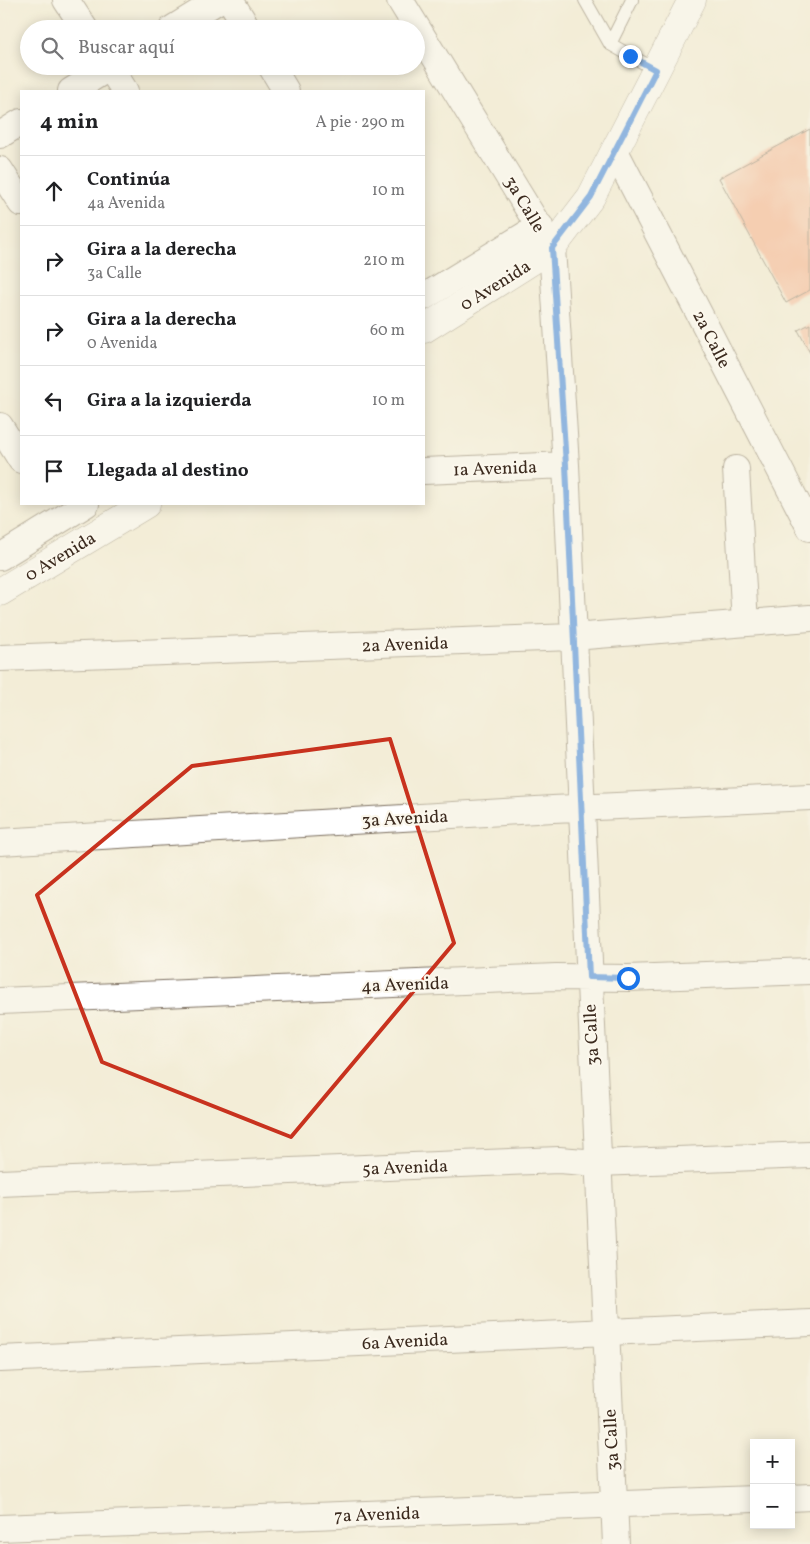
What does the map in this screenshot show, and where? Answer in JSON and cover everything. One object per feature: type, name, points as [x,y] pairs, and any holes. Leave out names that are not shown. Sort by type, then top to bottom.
[{"type":"street","points":[[66,0],[79,20]]},
{"type":"street","points":[[187,20],[219,0]]},
{"type":"street","points":[[230,0],[242,20]]},
{"type":"street","name":"3a Calle","points":[[400,0],[412,20]]},
{"type":"street","name":"0 Avenida","points":[[425,329],[546,237],[591,197],[692,0]]},
{"type":"street","name":"3a Calle","points":[[425,41],[546,237],[566,465],[580,808],[616,1544]]},
{"type":"street","points":[[73,90],[97,75]]},
{"type":"street","points":[[115,75],[124,90]]},
{"type":"street","points":[[276,75],[285,90]]},
{"type":"street","points":[[0,135],[20,123]]},
{"type":"street","name":"2a Calle","points":[[615,150],[810,528]]},
{"type":"street","points":[[0,170],[20,201]]},
{"type":"street","name":"0 Avenida","points":[[425,297],[546,237]]},
{"type":"street","points":[[0,426],[20,458]]},
{"type":"street","name":"1a Avenida","points":[[425,471],[566,465]]},
{"type":"street","points":[[736,469],[745,623]]},
{"type":"street","name":"0 Avenida","points":[[0,557],[84,505]]},
{"type":"street","name":"0 Avenida","points":[[0,592],[144,505]]},
{"type":"street","name":"2a Avenida","points":[[0,658],[574,637],[810,618]]},
{"type":"street","name":"3a Avenida","points":[[0,842],[580,808],[810,797]]},
{"type":"street","name":"4a Avenida","points":[[0,1001],[556,977],[628,978],[810,971]]},
{"type":"street","name":"5a Avenida","points":[[0,1183],[559,1160],[598,1163],[810,1155]]},
{"type":"street","name":"6a Avenida","points":[[0,1360],[810,1323]]},
{"type":"street","points":[[795,1498],[810,1497]]},
{"type":"street","name":"7a Avenida","points":[[0,1528],[750,1500]]},
{"type":"lane","points":[[585,0],[610,44],[656,70]]},
{"type":"lane","points":[[610,44],[632,0]]},
{"type":"highlighted area","points":[[390,739],[454,943],[291,1137],[102,1062],[37,895],[192,766]]},
{"type":"building","points":[[810,129],[810,290],[786,303],[719,178]]},
{"type":"building","points":[[810,324],[810,353],[798,330]]},
{"type":"route","points":[[628,978],[589,977],[566,465],[552,248],[591,197],[656,70],[630,56]]}]
